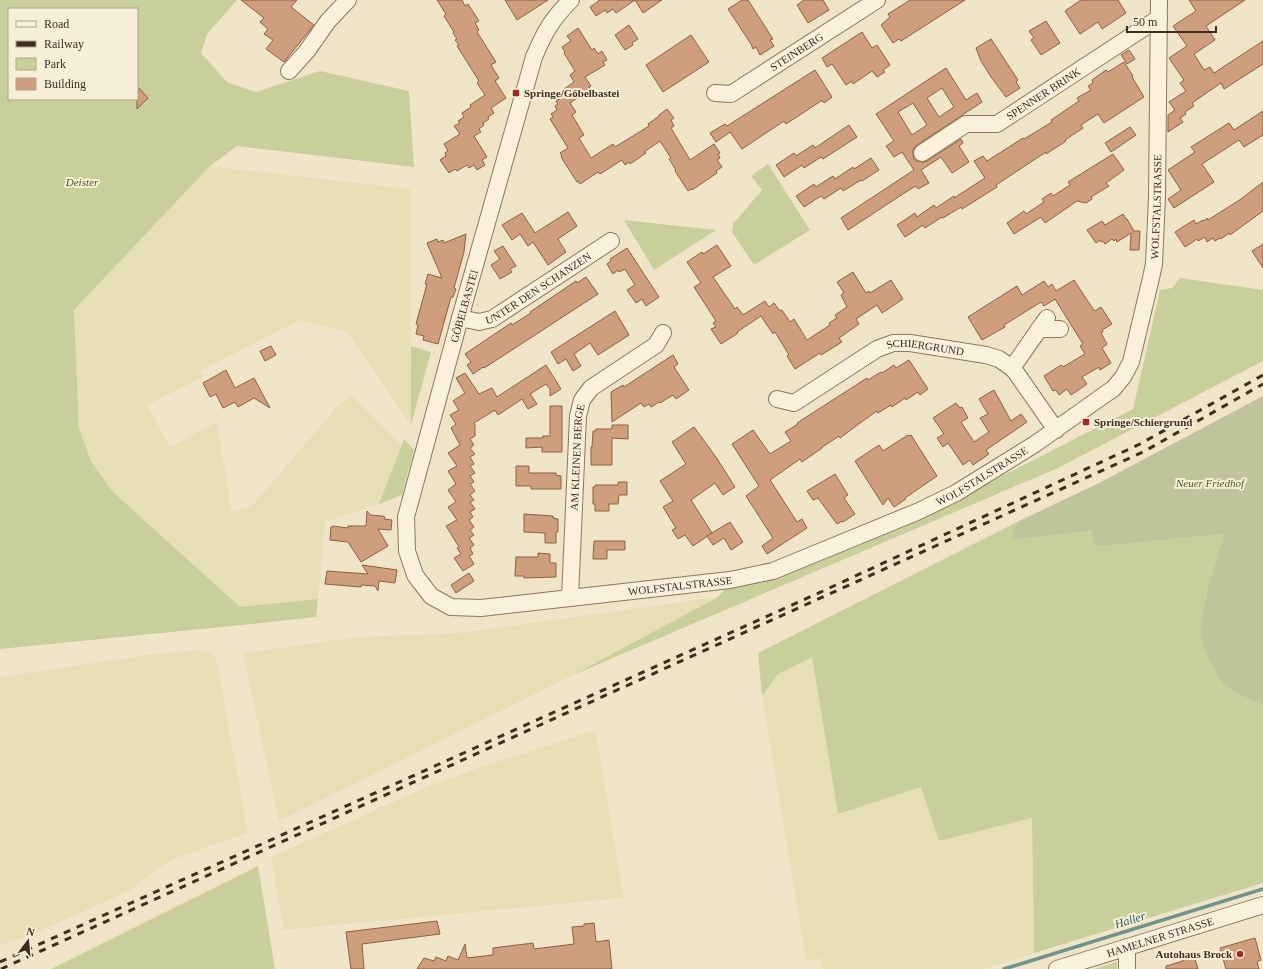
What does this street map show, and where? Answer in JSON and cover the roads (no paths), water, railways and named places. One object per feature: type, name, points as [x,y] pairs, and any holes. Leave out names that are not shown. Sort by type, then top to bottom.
[{"type":"street","points":[[289,71],[307,51],[328,21],[348,0]]},
{"type":"street","name":"GÖBELBASTEI","points":[[451,607],[431,596],[415,575],[408,551],[406,517],[460,318],[534,57],[550,23],[571,0]]},
{"type":"street","name":"STEINBERG","points":[[714,93],[731,94],[877,0]]},
{"type":"street","name":"WOLFSTALSTRASSE","points":[[451,607],[481,608],[730,580],[772,571],[919,511],[956,493],[1056,430],[1113,389],[1127,370],[1133,354],[1154,264],[1159,0]]},
{"type":"street","name":"SPENNER BRINK","points":[[922,153],[966,124],[997,124],[1159,18]]},
{"type":"street","name":"UNTER DEN SCHANZEN","points":[[460,318],[479,322],[492,319],[611,242]]},
{"type":"street","points":[[1012,368],[1043,323],[1060,329]]},
{"type":"street","name":"AM KLEINEN BERGE","points":[[570,598],[578,416],[582,400],[592,388],[656,345],[663,333]]},
{"type":"street","name":"SCHIERGRUND","points":[[777,399],[794,403],[877,349],[893,343],[910,343],[986,355],[999,359],[1012,368],[1056,430]]},
{"type":"street","name":"HAMELNER STRASSE","points":[[1057,969],[1263,905]]},
{"type":"street","points":[[1127,948],[1127,969]]},
{"type":"waterway","name":"Haller","points":[[1004,969],[1263,889]]},
{"type":"railway","points":[[0,962],[823,591],[1140,444],[1263,375]]},
{"type":"railway","points":[[1,969],[1143,452],[1263,384]]},
{"type":"place","name":"Springe/Göbelbastei","points":[[516,93]]},
{"type":"place","name":"Springe/Schiergrund","points":[[1086,422]]},
{"type":"place","name":"Autohaus Brock","points":[[1240,954]]},
{"type":"park label","name":"Deister","points":[[82,182]]},
{"type":"park label","name":"Neuer Friedhof","points":[[1210,483]]}]
